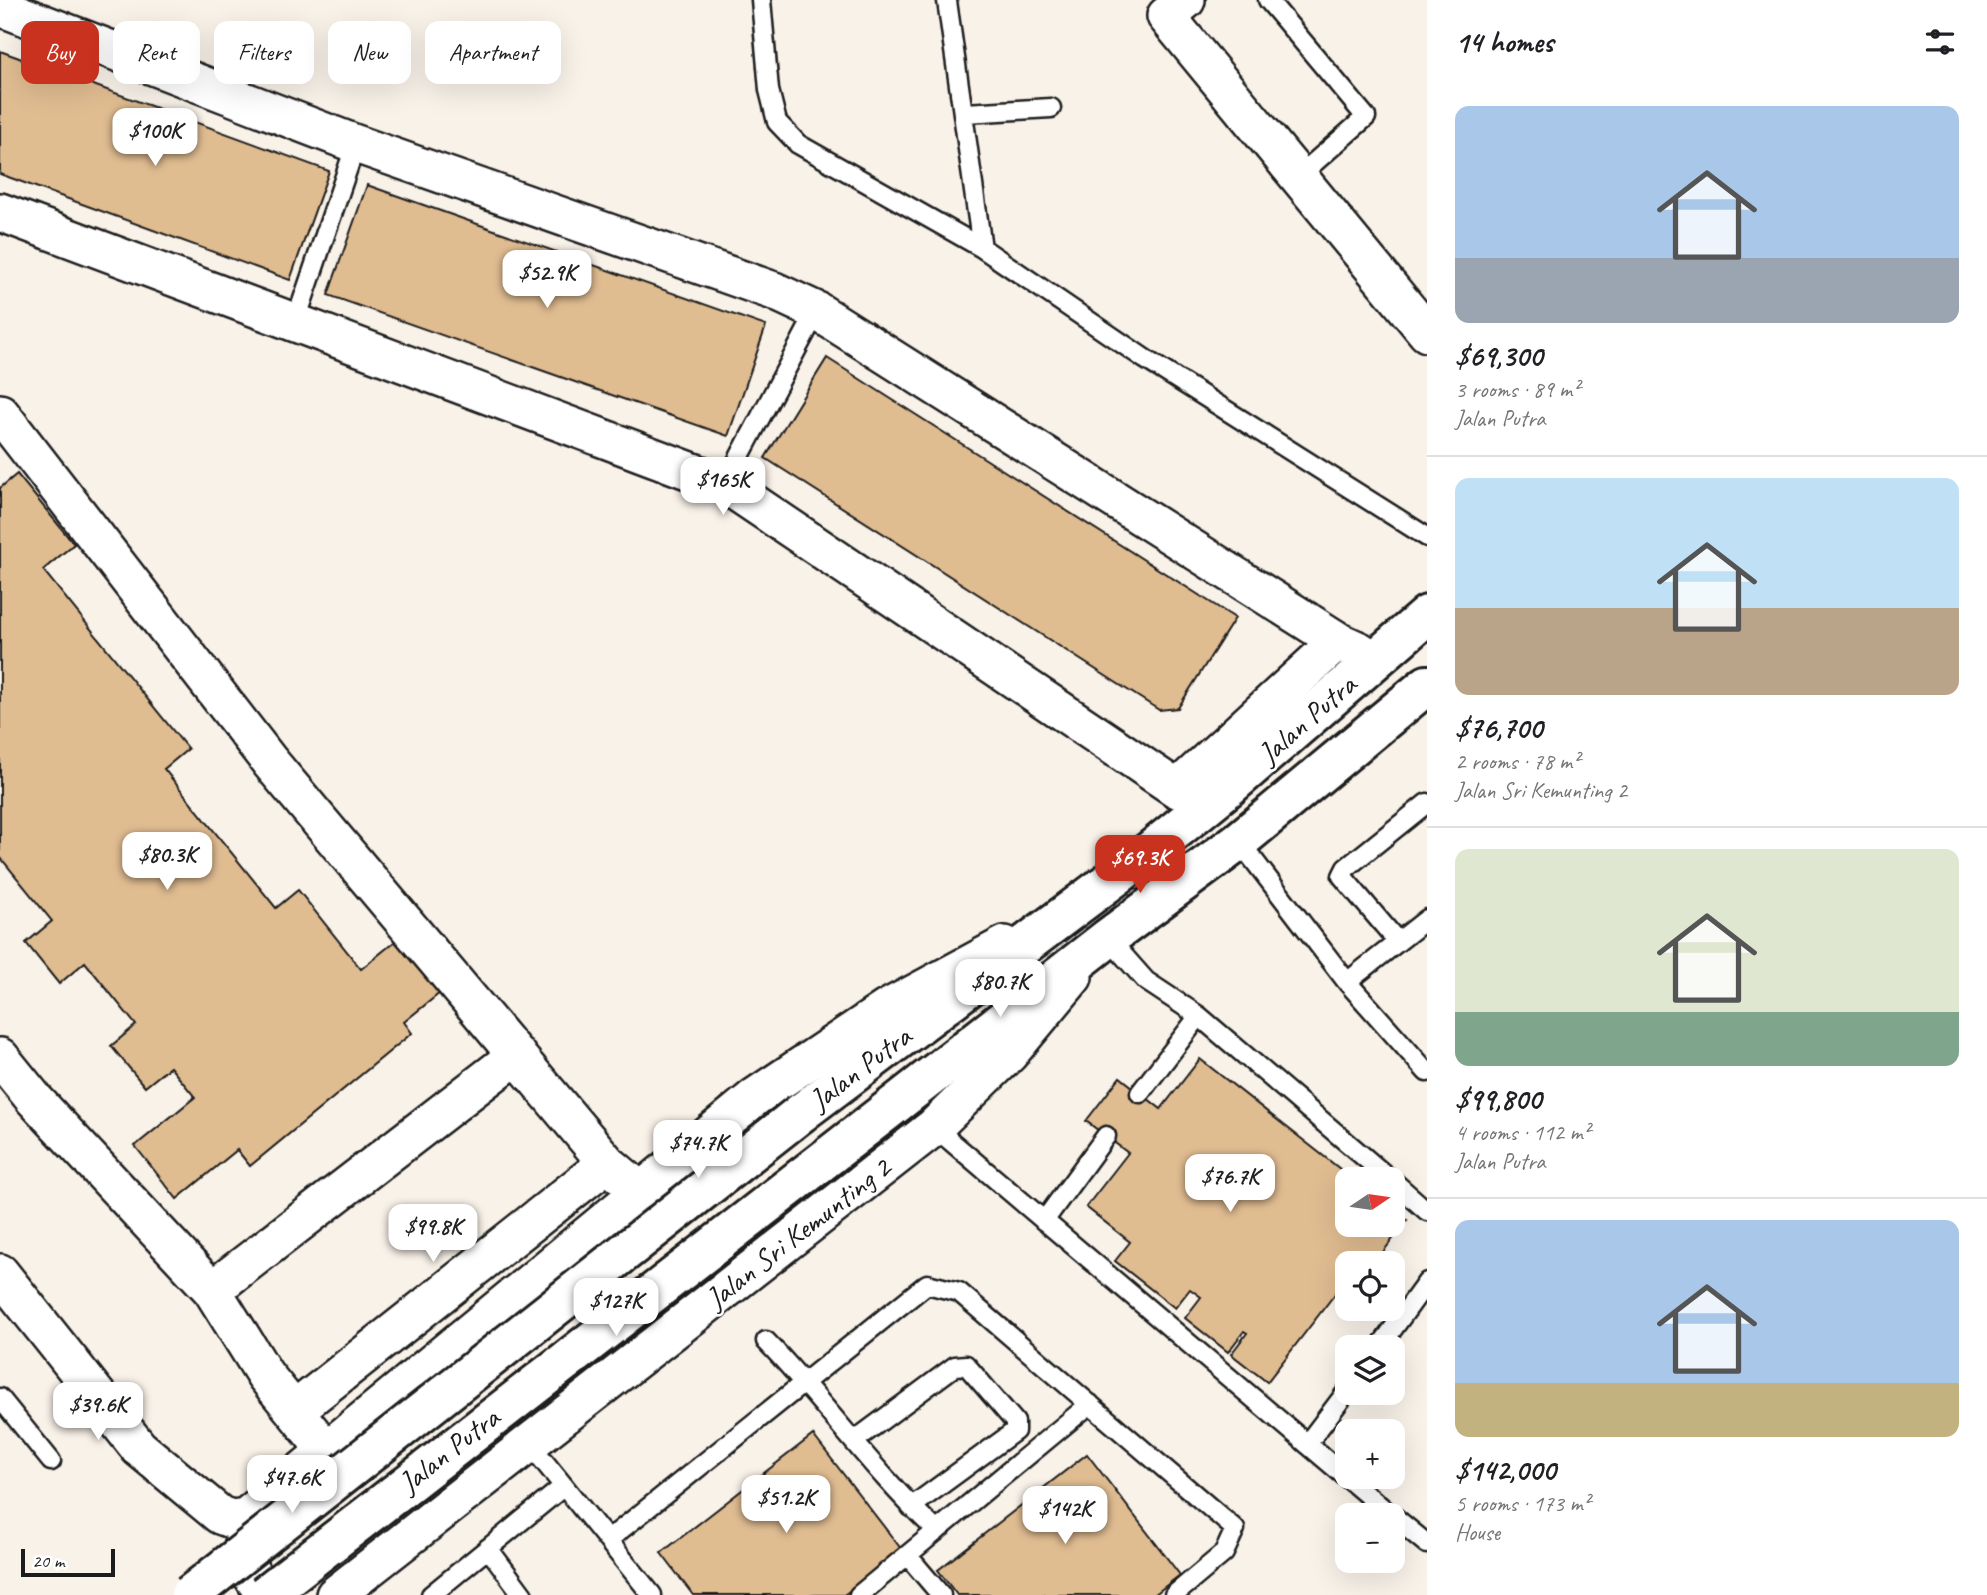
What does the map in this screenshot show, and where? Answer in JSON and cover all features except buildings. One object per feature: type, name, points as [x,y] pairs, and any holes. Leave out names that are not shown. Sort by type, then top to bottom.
[{"type":"main road","name":"Jalan Putra","points":[[190,1595],[802,1112],[1071,910],[1189,799],[1377,658],[1427,615]]},
{"type":"main road","name":"Jalan Putra","points":[[265,1595],[1104,941],[1239,841],[1427,685]]},
{"type":"street","points":[[1186,0],[1166,16],[1427,333]]},
{"type":"street","points":[[0,7],[356,144],[774,290],[817,311],[1338,641],[1377,658]]},
{"type":"street","points":[[0,212],[725,484],[1189,799],[1338,641]]},
{"type":"street","points":[[1,417],[270,762],[607,1163],[639,1190]]},
{"type":"street","points":[[0,1273],[139,1448],[220,1515],[231,1519],[246,1517],[325,1449],[755,1097],[886,1009],[1071,910]]},
{"type":"street","name":"Jalan Sri Kemunting 2","points":[[335,1595],[934,1126],[1009,1054],[1104,941]]},
{"type":"street","points":[[212,1290],[517,1055]]},
{"type":"street","points":[[0,1057],[34,1099],[212,1290],[265,1375],[325,1449]]},
{"type":"street","points":[[295,1410],[607,1163]]},
{"type":"street","points":[[246,1517],[243,1546],[247,1564],[255,1580],[270,1595]]},
{"type":"lane","points":[[761,0],[769,90],[777,122],[798,144],[982,248],[1145,359],[1427,537]]},
{"type":"lane","points":[[1268,0],[1366,117],[1300,176]]},
{"type":"lane","points":[[947,1],[965,113],[982,248]]},
{"type":"lane","points":[[965,113],[1051,108]]},
{"type":"lane","points":[[295,323],[356,144]]},
{"type":"lane","points":[[725,484],[817,311]]},
{"type":"lane","points":[[1398,942],[1342,876],[1346,868],[1427,803]]},
{"type":"lane","points":[[1239,841],[1347,982],[1427,1072]]},
{"type":"lane","points":[[1347,982],[1427,919]]},
{"type":"lane","points":[[1104,941],[1146,981],[1199,1016],[1377,1167]]},
{"type":"lane","points":[[1140,1093],[1199,1016]]},
{"type":"lane","points":[[934,1126],[1377,1503]]},
{"type":"lane","points":[[1044,1221],[1106,1136]]},
{"type":"lane","points":[[1405,1192],[1427,1211]]},
{"type":"lane","points":[[1388,1335],[1427,1282]]},
{"type":"lane","points":[[608,1540],[927,1284],[959,1292],[1235,1529],[1224,1553],[1174,1595]]},
{"type":"lane","points":[[766,1340],[911,1507],[937,1531]]},
{"type":"lane","points":[[854,1441],[956,1366],[966,1365],[1015,1422],[1015,1431],[911,1507]]},
{"type":"lane","points":[[0,1398],[51,1461]]},
{"type":"lane","points":[[859,1595],[1090,1404]]},
{"type":"lane","points":[[1307,1444],[1337,1405]]},
{"type":"lane","points":[[529,1443],[652,1595]]},
{"type":"lane","points":[[431,1595],[564,1486]]},
{"type":"lane","points":[[1405,1526],[1427,1544]]},
{"type":"lane","points":[[488,1548],[523,1595]]},
{"type":"lane","points":[[907,1555],[941,1595]]}]
